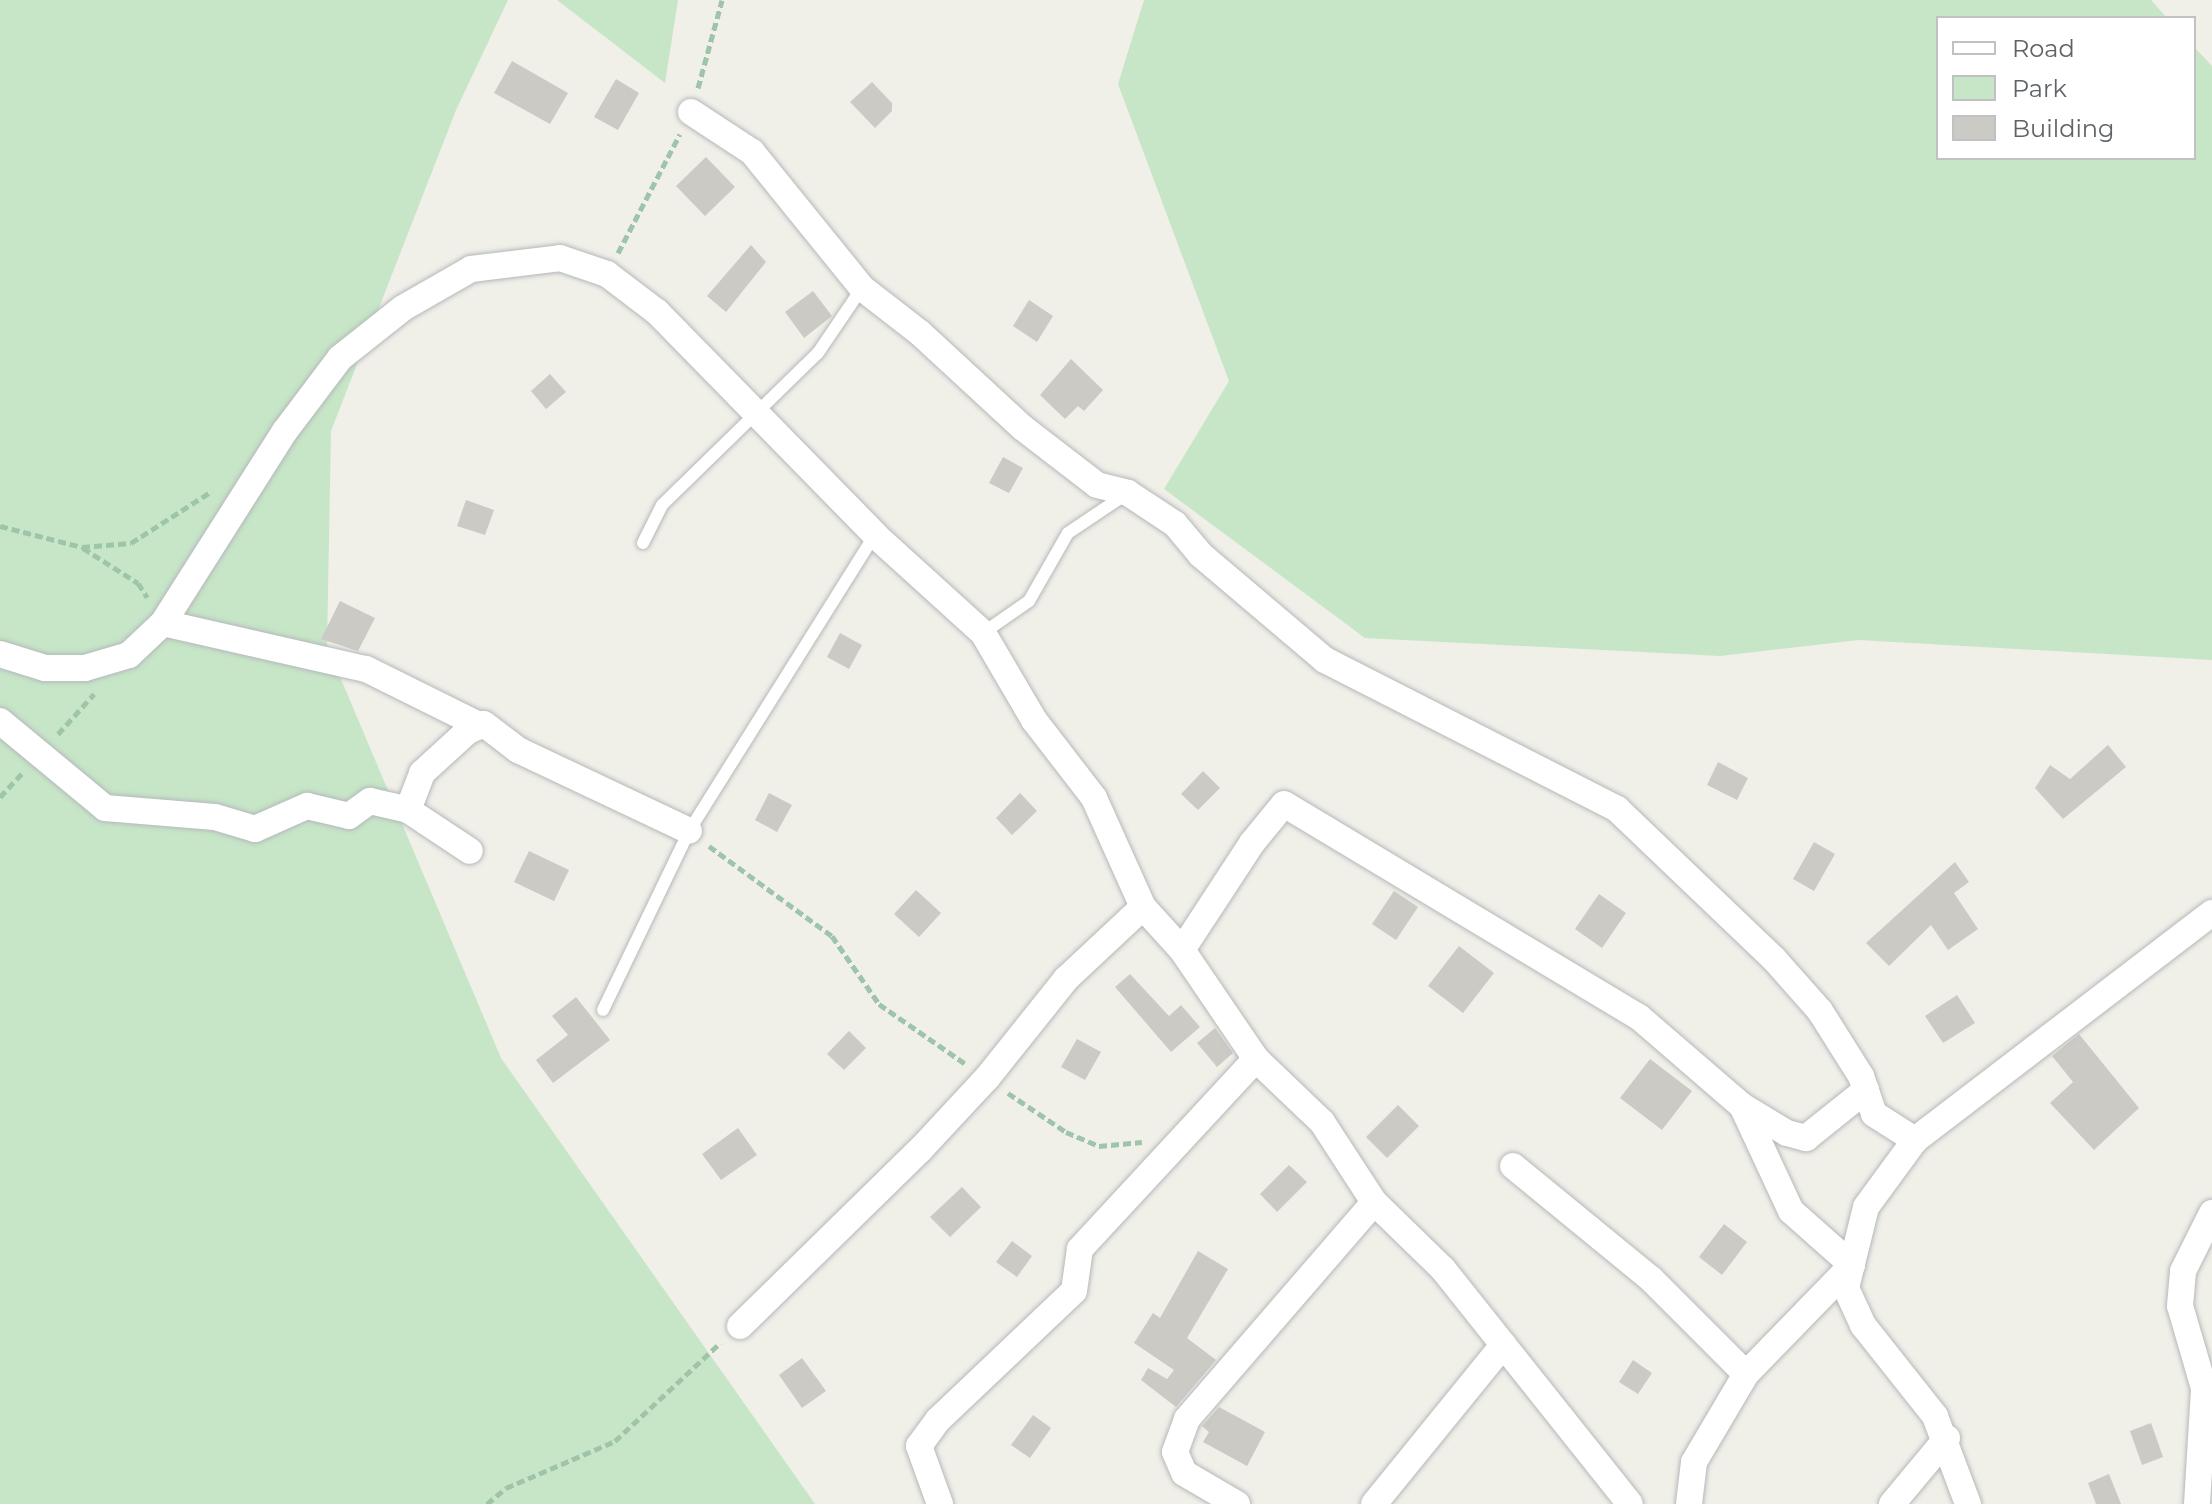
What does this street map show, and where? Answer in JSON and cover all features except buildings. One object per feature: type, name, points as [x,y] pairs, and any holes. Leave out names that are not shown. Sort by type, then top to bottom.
[{"type":"street","points":[[691,112],[752,152],[862,288],[1097,485],[1128,493],[1175,524],[1201,555],[1325,660],[1617,809],[1774,959],[1820,1011],[1866,1090],[1874,1114],[1915,1140]]},
{"type":"street","points":[[0,654],[45,668],[85,668],[129,655],[163,623],[285,431],[331,370],[403,308],[471,269],[560,258],[607,274],[657,312],[753,415],[875,535],[983,633],[1034,720],[1094,798],[1143,907],[1182,950],[1256,1059],[1322,1122],[1374,1202],[1443,1269],[1622,1499]]},
{"type":"street","points":[[163,623],[366,669],[481,726],[518,750],[689,831]]},
{"type":"street","points":[[0,721],[105,808],[215,817],[255,829],[307,806],[349,816],[370,801],[408,810],[470,851]]},
{"type":"street","points":[[408,810],[422,773],[481,726]]},
{"type":"street","points":[[1182,950],[1252,843],[1284,804],[1639,1017],[1742,1106],[1806,1138],[1866,1090]]},
{"type":"street","points":[[740,1326],[987,1078],[1066,979],[1143,907]]},
{"type":"street","points":[[1968,1504],[1947,1438],[1863,1325],[1846,1288],[1866,1207],[1915,1140],[2212,913]]},
{"type":"street","points":[[940,1504],[919,1446],[938,1420],[1074,1291],[1080,1249],[1256,1059]]},
{"type":"street","points":[[1742,1106],[1791,1211],[1852,1265]]},
{"type":"street","points":[[1513,1166],[1651,1279],[1746,1374]]},
{"type":"street","points":[[1237,1504],[1184,1473],[1175,1452],[1187,1419],[1374,1202]]},
{"type":"street","points":[[2197,1504],[2204,1388],[2180,1306],[2183,1271],[2212,1213]]},
{"type":"street","points":[[1689,1504],[1694,1462],[1746,1374],[1852,1265]]},
{"type":"street","points":[[1374,1504],[1503,1345]]},
{"type":"street","points":[[1892,1504],[1947,1438]]},
{"type":"lane","points":[[643,543],[662,505],[818,353],[862,288]]},
{"type":"lane","points":[[983,633],[1029,601],[1068,533],[1128,493]]},
{"type":"lane","points":[[603,1010],[689,831],[875,535]]},
{"type":"path","points":[[607,274],[691,112],[722,0]]},
{"type":"path","points":[[82,547],[131,543],[215,490]]},
{"type":"path","points":[[0,526],[82,547],[138,583],[163,623]]},
{"type":"path","points":[[0,797],[99,688]]},
{"type":"path","points":[[689,831],[832,936],[879,1004],[1066,1132],[1099,1146],[1141,1140],[1159,1162]]},
{"type":"path","points":[[487,1504],[506,1488],[615,1441],[740,1326]]},
{"type":"green space","points":[[0,0],[508,0],[456,110],[331,431],[327,646],[501,1058],[815,1504],[0,1504]]},
{"type":"green space","points":[[557,0],[678,0],[665,83]]},
{"type":"green space","points":[[1144,0],[2151,0],[2165,16],[1936,16],[1936,160],[2196,160],[2196,49],[2212,66],[2212,660],[1859,640],[1720,656],[1365,638],[1164,489],[1229,381],[1118,84]]}]
